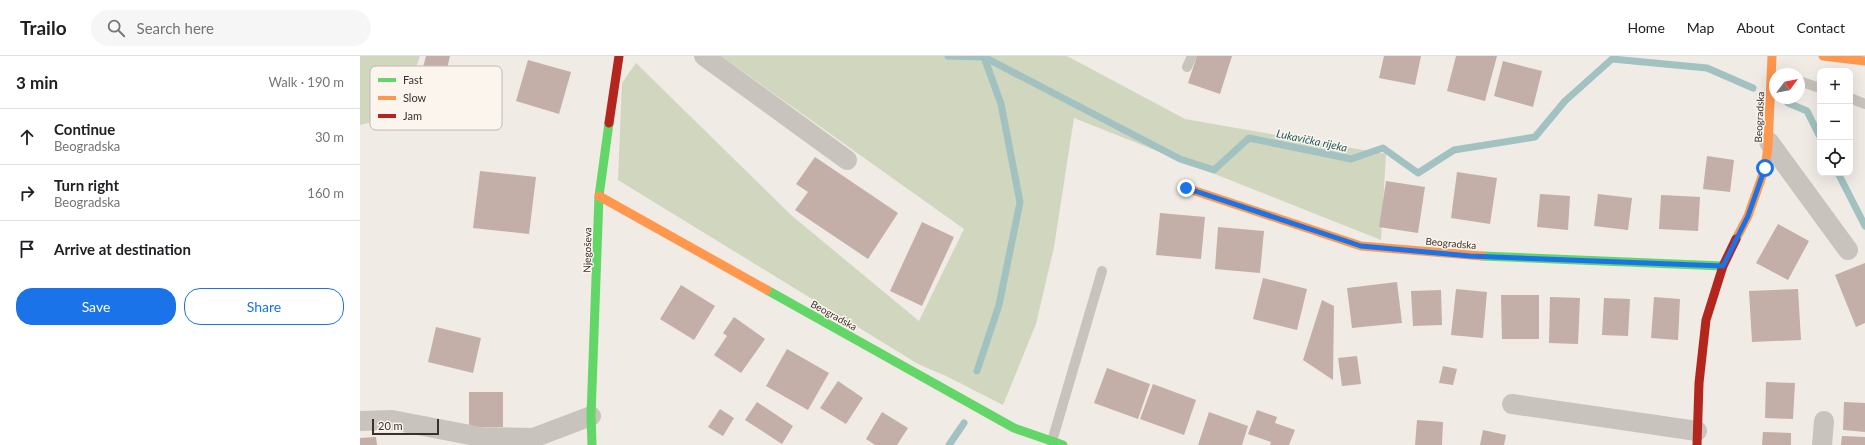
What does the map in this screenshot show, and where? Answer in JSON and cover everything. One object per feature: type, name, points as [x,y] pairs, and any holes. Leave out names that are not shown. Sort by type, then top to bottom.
[{"type":"street","name":"Njegoševa","points":[[592,445],[591,416],[596,312],[599,196],[619,56]]},
{"type":"street","points":[[704,56],[847,160]]},
{"type":"street","name":"Beogradska","points":[[1772,56],[1775,68]]},
{"type":"street","points":[[1823,56],[1865,61]]},
{"type":"street","name":"Beogradska","points":[[1697,438],[1698,383],[1706,320],[1723,266],[1748,216],[1765,168],[1773,104]]},
{"type":"street","points":[[1769,142],[1848,250]]},
{"type":"street","name":"Beogradska","points":[[1186,188],[1361,246],[1470,256],[1723,266]]},
{"type":"street","name":"Beogradska","points":[[599,196],[1014,428],[1063,445]]},
{"type":"street","points":[[1512,404],[1697,438]]},
{"type":"street","points":[[360,421],[392,420],[481,437],[533,438],[591,416]]},
{"type":"street","points":[[1822,445],[1824,421]]},
{"type":"lane","points":[[1187,67],[1192,56]]},
{"type":"lane","points":[[1805,82],[1817,87]]},
{"type":"lane","points":[[1853,99],[1865,104]]},
{"type":"lane","points":[[1052,441],[1102,272]]},
{"type":"green space","points":[[360,56],[420,56],[417,66],[370,66],[370,122],[360,125]]},
{"type":"green space","points":[[721,56],[1067,56],[1185,119],[1386,154],[1381,240],[1074,118],[1054,247],[1036,324],[1003,405],[946,376],[918,364],[618,180],[622,83],[636,63],[791,215],[919,321],[964,229]]},
{"type":"building","points":[[426,56],[450,56],[448,66],[423,66]]},
{"type":"building","points":[[1197,56],[1232,56],[1220,94],[1188,83]]},
{"type":"building","points":[[1384,56],[1421,56],[1415,85],[1379,78]]},
{"type":"building","points":[[1456,56],[1497,56],[1485,101],[1447,91]]},
{"type":"building","points":[[528,60],[571,72],[559,114],[516,101]]},
{"type":"building","points":[[1503,61],[1542,71],[1533,107],[1494,96]]},
{"type":"building","points":[[1707,156],[1734,160],[1730,192],[1703,189]]},
{"type":"building","points":[[815,157],[898,213],[868,259],[795,210],[808,192],[796,184]]},
{"type":"building","points":[[480,171],[536,177],[529,234],[473,228]]},
{"type":"building","points":[[1457,172],[1497,178],[1490,224],[1451,218]]},
{"type":"building","points":[[1386,181],[1425,187],[1418,233],[1379,227]]},
{"type":"building","points":[[1540,194],[1570,196],[1568,230],[1537,227]]},
{"type":"building","points":[[1598,194],[1632,198],[1628,230],[1594,226]]},
{"type":"building","points":[[1661,195],[1700,197],[1698,231],[1659,229]]},
{"type":"building","points":[[1160,213],[1205,217],[1201,259],[1156,255]]},
{"type":"building","points":[[922,222],[954,237],[922,306],[890,291]]},
{"type":"building","points":[[1778,224],[1809,241],[1788,280],[1756,263]]},
{"type":"building","points":[[1218,227],[1264,231],[1260,273],[1215,269]]},
{"type":"building","points":[[1865,263],[1865,323],[1856,327],[1835,275]]},
{"type":"building","points":[[1263,278],[1307,289],[1297,330],[1253,319]]},
{"type":"building","points":[[1397,282],[1402,323],[1352,328],[1347,288]]},
{"type":"building","points":[[681,285],[715,306],[694,340],[660,319]]},
{"type":"building","points":[[1456,289],[1487,292],[1483,338],[1451,335]]},
{"type":"building","points":[[1798,289],[1801,340],[1752,342],[1749,291]]},
{"type":"building","points":[[1441,290],[1442,325],[1413,326],[1411,291]]},
{"type":"building","points":[[1501,295],[1539,295],[1539,339],[1502,339]]},
{"type":"building","points":[[1550,297],[1580,298],[1578,344],[1549,343]]},
{"type":"building","points":[[1654,297],[1680,299],[1678,340],[1651,338]]},
{"type":"building","points":[[1604,298],[1630,299],[1628,336],[1602,335]]},
{"type":"building","points":[[1322,300],[1334,306],[1333,380],[1303,360]]},
{"type":"building","points":[[734,317],[765,339],[741,373],[714,355],[727,336],[723,333]]},
{"type":"building","points":[[436,327],[481,338],[473,373],[428,362]]},
{"type":"building","points":[[787,349],[829,373],[808,410],[766,386]]},
{"type":"building","points":[[1357,356],[1361,384],[1342,386],[1338,358]]},
{"type":"building","points":[[1443,366],[1457,369],[1453,385],[1439,383]]},
{"type":"building","points":[[1107,368],[1150,384],[1138,419],[1094,403]]},
{"type":"building","points":[[838,381],[863,398],[846,424],[820,408]]},
{"type":"building","points":[[1766,382],[1795,383],[1793,419],[1765,418]]},
{"type":"building","points":[[1153,384],[1196,400],[1184,435],[1140,419]]},
{"type":"building","points":[[469,392],[503,392],[503,427],[469,427]]},
{"type":"building","points":[[757,402],[793,426],[782,444],[745,420]]},
{"type":"building","points":[[1844,402],[1865,403],[1865,432],[1843,430]]},
{"type":"building","points":[[720,409],[734,418],[723,436],[708,427]]},
{"type":"building","points":[[1257,410],[1277,417],[1275,423],[1295,430],[1289,445],[1270,445],[1271,442],[1248,434]]},
{"type":"building","points":[[882,412],[908,428],[897,445],[875,445],[866,439]]},
{"type":"building","points":[[1209,412],[1248,426],[1242,445],[1198,445]]},
{"type":"building","points":[[1417,420],[1443,422],[1442,445],[1415,445]]},
{"type":"building","points":[[1483,430],[1506,435],[1504,445],[1480,445]]},
{"type":"building","points":[[1763,432],[1791,433],[1791,445],[1762,445]]},
{"type":"building","points":[[1842,436],[1865,437],[1865,445],[1841,445]]},
{"type":"building","points":[[376,437],[377,445],[360,445],[360,438]]},
{"type":"waterway","name":"Lukavička rijeka","points":[[948,56],[984,57],[1180,159],[1214,170],[1249,138],[1351,159],[1383,148],[1418,173],[1454,150],[1535,137],[1565,101],[1612,59],[1707,68],[1753,88]]},
{"type":"waterway","points":[[977,371],[999,305],[1020,202],[1001,104],[984,57]]},
{"type":"waterway","name":"Lukavička rijeka","points":[[1790,104],[1807,111],[1817,131]]},
{"type":"waterway","name":"Lukavička rijeka","points":[[1840,176],[1865,226]]},
{"type":"waterway","points":[[949,445],[964,423]]},
{"type":"traffic: fast","points":[[592,445],[591,416],[599,196],[609,123]]},
{"type":"traffic: fast","points":[[1482,256],[1723,266]]},
{"type":"traffic: fast","points":[[767,290],[1014,428],[1063,445]]},
{"type":"traffic: slow","points":[[1736,239],[1748,216],[1765,168],[1768,147],[1772,56]]},
{"type":"traffic: slow","points":[[1823,56],[1865,61]]},
{"type":"traffic: slow","points":[[1186,188],[1361,246],[1482,256]]},
{"type":"traffic: slow","points":[[599,196],[767,290]]},
{"type":"traffic: jam","points":[[609,123],[619,56]]},
{"type":"traffic: jam","points":[[1697,445],[1699,383],[1706,320],[1723,266],[1736,239]]},
{"type":"route","points":[[1186,188],[1361,246],[1470,256],[1723,266],[1748,216],[1765,168]]}]
